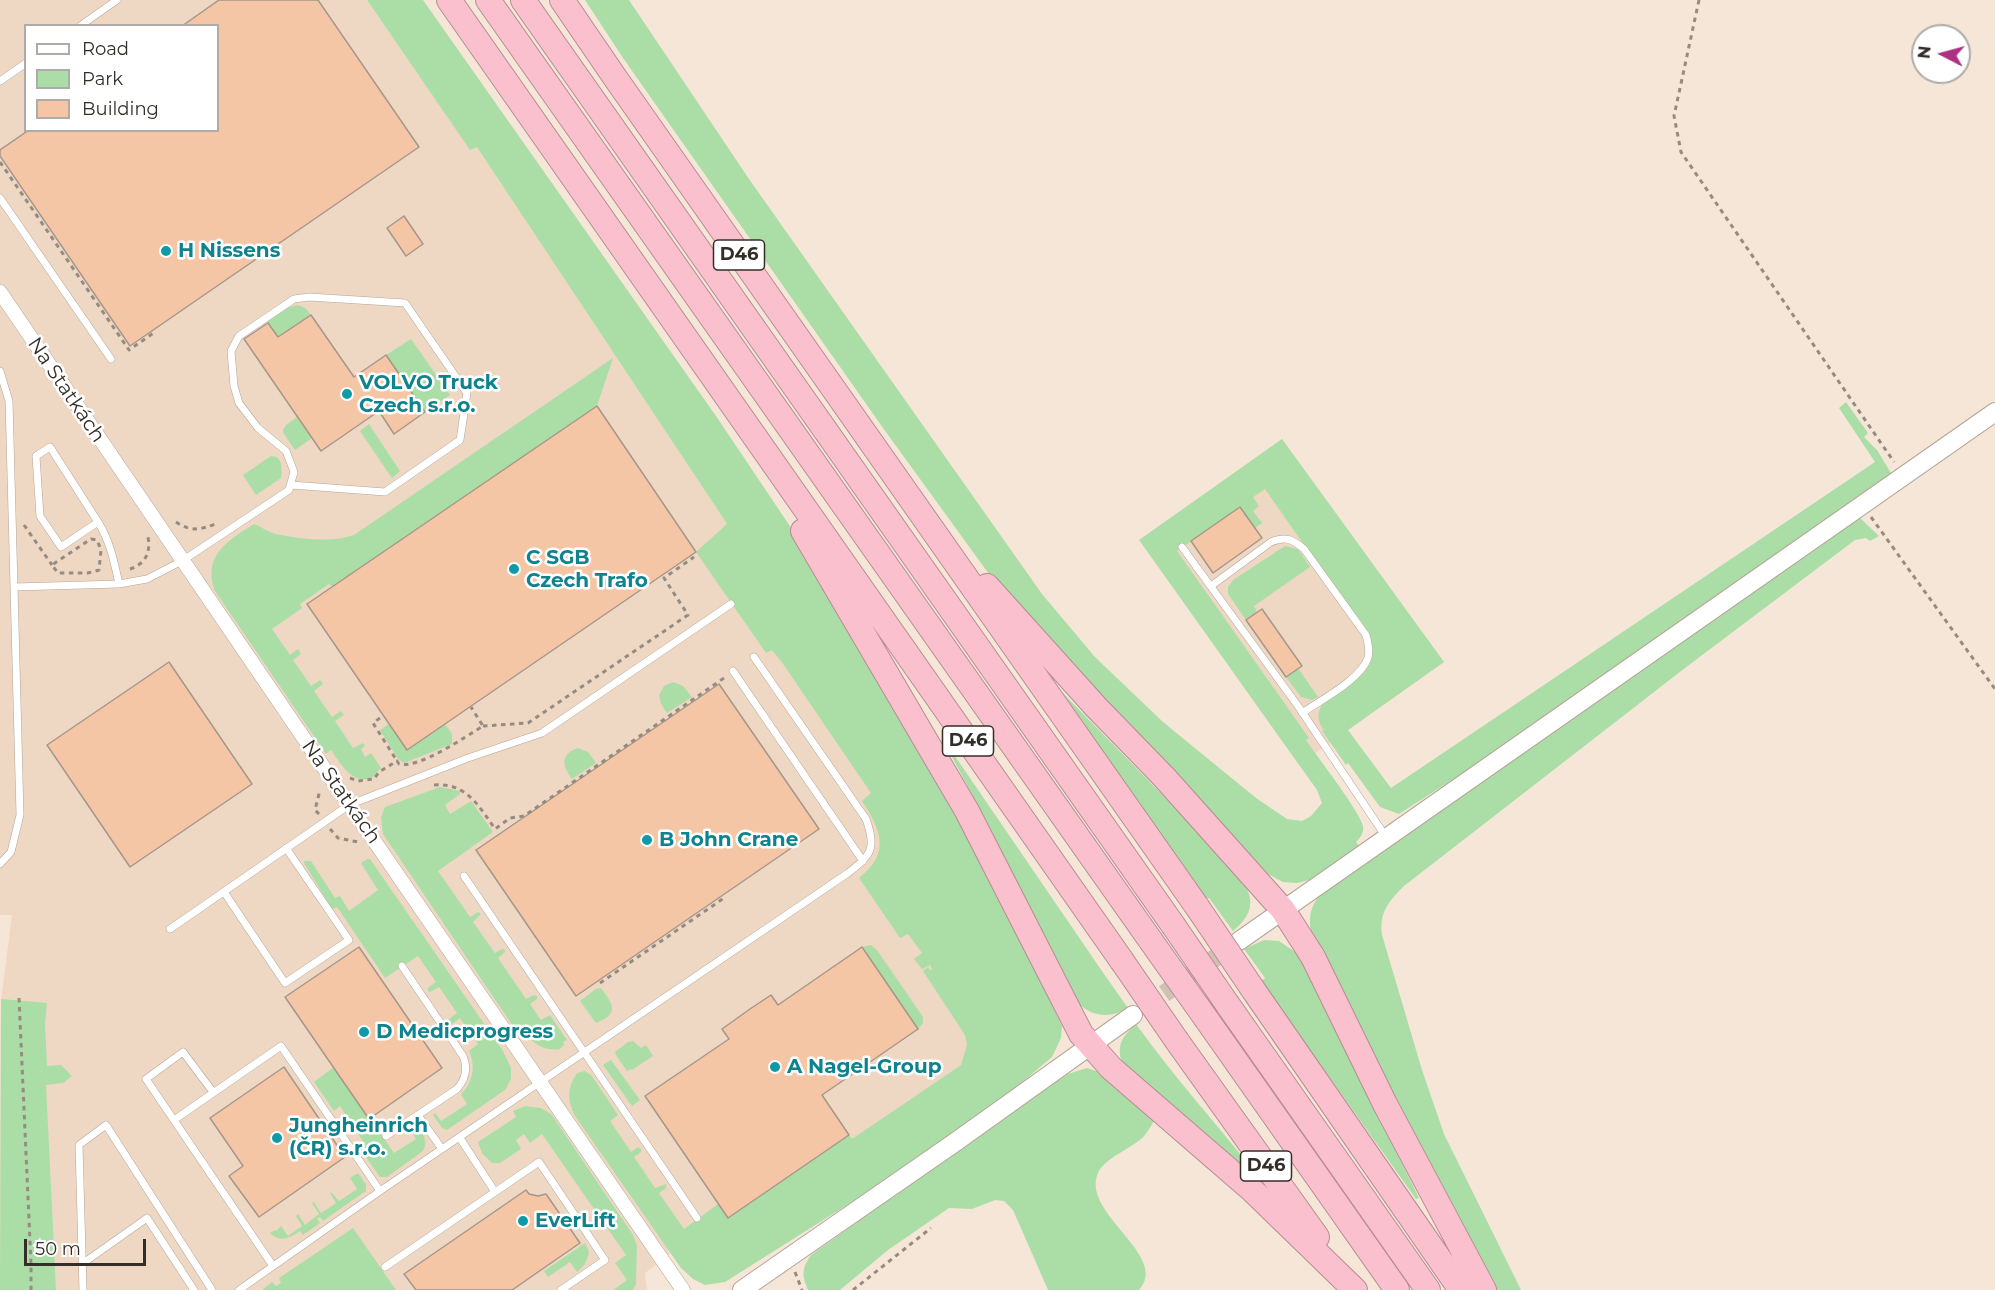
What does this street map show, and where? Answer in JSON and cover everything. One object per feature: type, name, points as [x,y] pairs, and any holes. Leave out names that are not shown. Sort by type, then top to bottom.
[{"type":"highway","name":"D46","points":[[449,0],[1177,1041],[1356,1290]]},
{"type":"highway","points":[[488,0],[1397,1290]]},
{"type":"highway","points":[[523,0],[1428,1290]]},
{"type":"highway","name":"D46","points":[[562,0],[1198,908],[1461,1290]]},
{"type":"highway","points":[[712,376],[967,811],[1073,1020],[1090,1046],[1123,1078],[1252,1190],[1356,1290]]},
{"type":"highway","points":[[917,508],[1283,910],[1312,957],[1385,1104],[1484,1290]]},
{"type":"main road","points":[[1239,941],[1995,412]]},
{"type":"main road","points":[[742,1290],[1133,1015]]},
{"type":"street","name":"Na Statkách","points":[[0,292],[683,1290]]},
{"type":"lane","points":[[83,24],[117,0]]},
{"type":"lane","points":[[0,81],[24,64]]},
{"type":"lane","points":[[0,198],[111,359]]},
{"type":"lane","points":[[14,587],[119,584],[147,579],[182,561],[289,490],[294,472],[286,451],[258,428],[239,403],[234,386],[231,351],[240,336],[294,298],[405,303],[467,393],[460,440],[385,492],[291,485]]},
{"type":"lane","points":[[0,371],[9,401],[20,816],[11,852],[0,864]]},
{"type":"lane","points":[[98,522],[61,547],[40,516],[36,456],[50,447],[98,522],[110,545],[119,584]]},
{"type":"lane","points":[[1211,586],[1271,542],[1281,538],[1292,539],[1304,549],[1366,635],[1369,656],[1363,668],[1349,681],[1302,713]]},
{"type":"lane","points":[[1182,547],[1302,713],[1386,837]]},
{"type":"lane","points":[[170,929],[349,805],[468,758],[542,733],[731,604]]},
{"type":"lane","points":[[242,1289],[380,1191],[848,873],[867,857],[871,845],[871,833],[866,819],[754,657]]},
{"type":"lane","points":[[733,671],[863,861]]},
{"type":"lane","points":[[224,892],[285,983],[349,940],[286,848]]},
{"type":"lane","points":[[464,876],[697,1218]]},
{"type":"lane","points":[[386,1136],[458,1087],[463,1081],[466,1065],[463,1056],[402,966]]},
{"type":"lane","points":[[174,1120],[281,1046],[380,1191]]},
{"type":"lane","points":[[213,1092],[183,1052],[146,1080],[273,1266]]},
{"type":"lane","points":[[418,1115],[442,1149]]},
{"type":"lane","points":[[83,1290],[79,1144],[106,1125],[213,1290]]},
{"type":"lane","points":[[460,1138],[495,1192]]},
{"type":"lane","points":[[385,1267],[539,1161],[605,1260],[561,1290]]},
{"type":"lane","points":[[82,1264],[160,1209]]},
{"type":"lane","points":[[147,1218],[194,1290]]},
{"type":"path","points":[[1699,0],[1674,116],[1681,152],[1904,476]]},
{"type":"path","points":[[0,162],[129,350],[155,332]]},
{"type":"path","points":[[1862,504],[1995,689]]},
{"type":"path","points":[[101,561],[123,560],[124,565],[131,569],[145,560],[150,544],[145,526],[168,514],[178,525],[194,530],[208,527],[221,520]]},
{"type":"path","points":[[91,539],[97,540],[101,561],[99,570],[88,573],[58,573],[52,565],[91,539]]},
{"type":"path","points":[[380,718],[373,723],[399,764],[407,765],[448,748],[483,726],[528,723],[688,615],[664,578],[694,557]]},
{"type":"path","points":[[424,788],[442,784],[465,791],[495,829],[510,818],[524,816],[733,671]]},
{"type":"path","points":[[471,707],[483,726]]},
{"type":"path","points":[[375,778],[379,772],[397,761]]},
{"type":"path","points":[[600,983],[724,898]]},
{"type":"path","points":[[19,998],[31,1290]]},
{"type":"path","points":[[853,1290],[931,1228]]},
{"type":"shaded area","points":[[0,0],[367,0],[470,149],[477,146],[768,586],[996,1038],[826,1174],[682,1245],[645,1273],[647,1290],[0,1290],[1,1000],[12,915],[0,915]]},
{"type":"shaded area","points":[[1282,439],[1444,662],[1299,765],[1140,540]]},
{"type":"green space","points":[[367,0],[423,0],[716,416],[810,556],[961,819],[1062,1026],[1061,1038],[1052,1057],[1020,1084],[885,1181],[725,1282],[705,1285],[693,1279],[681,1268],[575,1116],[569,1094],[571,1083],[577,1073],[585,1071],[592,1076],[618,1115],[610,1121],[631,1152],[638,1147],[641,1149],[641,1152],[634,1157],[655,1188],[666,1184],[666,1188],[659,1193],[684,1229],[718,1204],[728,1218],[849,1135],[852,1139],[961,1065],[967,1045],[965,1035],[923,971],[928,967],[932,969],[930,965],[922,969],[914,959],[922,953],[908,934],[900,938],[859,878],[876,860],[879,850],[878,832],[862,801],[871,793],[781,661],[772,650],[766,653],[696,552],[727,524],[477,147],[470,150]]},
{"type":"green space","points":[[585,0],[629,0],[749,179],[1042,594],[1095,657],[1163,722],[1256,798],[1287,819],[1302,821],[1311,816],[1322,803],[1317,790],[1139,540],[1282,439],[1444,662],[1348,730],[1391,788],[1875,462],[1839,408],[1846,402],[1868,433],[1864,437],[1877,450],[1891,473],[1458,776],[1399,814],[1380,807],[1322,731],[1324,730],[1319,720],[1319,712],[1329,697],[1366,670],[1371,658],[1371,641],[1265,489],[1253,497],[1259,506],[1253,511],[1262,523],[1255,528],[1240,507],[1177,551],[1309,738],[1306,740],[1347,797],[1363,826],[1362,835],[1356,842],[1359,846],[1309,880],[1297,883],[1283,882],[1268,874],[1202,807],[1002,592],[883,428],[623,58]]},
{"type":"green space","points":[[298,305],[305,308],[311,315],[278,337],[267,322],[289,307]]},
{"type":"green space","points":[[411,339],[450,395],[425,412],[386,355]]},
{"type":"green space","points":[[613,358],[597,406],[332,587],[329,584],[300,604],[302,608],[272,629],[290,655],[298,649],[301,654],[293,660],[311,686],[320,680],[323,684],[314,691],[332,717],[341,711],[344,715],[335,721],[353,748],[363,743],[365,746],[361,749],[365,757],[371,753],[381,768],[371,778],[352,776],[331,750],[326,754],[215,591],[212,568],[215,559],[226,543],[254,524],[276,534],[305,539],[326,540],[354,535]]},
{"type":"green space","points":[[297,417],[312,438],[295,450],[283,430]]},
{"type":"green space","points":[[369,424],[400,471],[392,478],[360,431]]},
{"type":"green space","points":[[271,456],[280,461],[281,478],[256,495],[243,475]]},
{"type":"green space","points":[[1859,517],[1879,536],[1870,541],[1866,538],[1855,540],[1685,668],[1404,886],[1386,907],[1381,927],[1382,935],[1422,1070],[1444,1134],[1521,1290],[1490,1290],[1311,932],[1310,916],[1315,902],[1321,893]]},
{"type":"green space","points":[[1285,546],[1298,549],[1310,567],[1254,606],[1257,612],[1246,620],[1228,594],[1228,587],[1233,580]]},
{"type":"green space","points":[[1298,668],[1318,697],[1312,700],[1301,697],[1286,677]]},
{"type":"green space","points":[[673,682],[683,686],[692,697],[667,713],[661,704],[659,695],[664,686]]},
{"type":"green space","points":[[1055,685],[1234,868],[1246,885],[1250,908],[1247,916],[1233,931],[1209,898],[1205,899]]},
{"type":"green space","points":[[389,724],[407,750],[445,724],[452,734],[452,744],[404,763],[398,759],[380,730]]},
{"type":"green space","points":[[946,743],[1128,1008],[1115,1014],[1102,1015],[1083,1008],[1078,1003]]},
{"type":"green space","points":[[578,748],[588,752],[596,763],[572,779],[566,770],[564,761],[568,754]]},
{"type":"green space","points":[[440,787],[460,791],[460,794],[445,805],[450,814],[471,801],[493,832],[438,871],[470,917],[478,912],[481,914],[473,922],[495,953],[502,949],[505,950],[498,958],[526,999],[537,996],[537,999],[530,1004],[541,1020],[550,1015],[567,1040],[563,1042],[564,1045],[560,1049],[548,1049],[533,1042],[522,1029],[517,1032],[383,834],[381,817],[385,807]]},
{"type":"green space","points":[[370,859],[503,1051],[511,1068],[511,1079],[505,1090],[447,1130],[442,1128],[433,1115],[435,1113],[441,1121],[467,1104],[461,1094],[471,1080],[473,1068],[469,1051],[478,1044],[460,1018],[452,1024],[449,1022],[449,1019],[457,1013],[439,987],[428,991],[428,988],[436,982],[418,956],[385,978],[337,907],[332,909],[304,863],[304,861],[311,861],[335,898],[340,896],[349,911],[378,890],[361,863]]},
{"type":"green space","points":[[1264,940],[1279,941],[1298,954],[1419,1198],[1416,1199],[1261,981],[1265,978],[1244,949]]},
{"type":"green space","points":[[871,945],[877,950],[923,1017],[923,1023],[918,1029],[862,947]]},
{"type":"green space","points":[[601,988],[612,1008],[609,1016],[596,1023],[580,1001]]},
{"type":"green space","points":[[1,999],[47,1003],[45,1024],[47,1066],[61,1065],[72,1076],[63,1083],[46,1085],[56,1290],[0,1290]]},
{"type":"green space","points":[[1136,1024],[1257,1175],[1247,1175],[1122,1063],[1120,1045],[1127,1032]]},
{"type":"green space","points":[[633,1041],[641,1048],[646,1045],[653,1056],[627,1071],[615,1052]]},
{"type":"green space","points":[[611,1060],[640,1100],[632,1106],[603,1065]]},
{"type":"green space","points":[[334,1067],[394,1153],[416,1139],[411,1130],[416,1126],[423,1134],[425,1141],[423,1151],[387,1177],[380,1177],[359,1147],[364,1143],[340,1106],[334,1111],[314,1082]]},
{"type":"green space","points":[[1087,1068],[1108,1075],[1155,1119],[1140,1140],[1102,1167],[1098,1173],[1096,1188],[1101,1203],[1144,1263],[1146,1277],[1139,1290],[1048,1290],[1013,1210],[1004,1201],[995,1200],[972,1209],[949,1208],[888,1250],[840,1290],[808,1290],[804,1272],[811,1255],[1041,1091],[1068,1074]]},
{"type":"green space","points":[[525,1106],[541,1108],[552,1115],[633,1235],[637,1246],[636,1284],[633,1290],[613,1290],[627,1280],[615,1263],[626,1255],[542,1134],[530,1143],[524,1134],[516,1140],[521,1149],[500,1163],[492,1163],[482,1153],[478,1142],[516,1117],[513,1111]]},
{"type":"green space","points":[[358,1173],[366,1184],[366,1191],[323,1221],[320,1217],[317,1219],[320,1223],[303,1235],[300,1231],[281,1239],[270,1233],[281,1226],[288,1236],[302,1226],[296,1216],[298,1214],[305,1225],[319,1214],[312,1203],[314,1202],[321,1213],[336,1203],[331,1192],[339,1201],[357,1189],[350,1178]]},
{"type":"green space","points":[[353,1228],[396,1290],[262,1290],[272,1282],[276,1286],[281,1283],[279,1278]]},
{"type":"green space","points":[[585,1243],[589,1252],[580,1270],[577,1272],[570,1262],[548,1277],[544,1271]]},
{"type":"building","name":"H Nissens","points":[[219,0],[318,0],[419,147],[130,346],[0,156],[0,150],[26,132],[219,132],[219,24],[185,24]]},
{"type":"building","points":[[404,216],[423,244],[406,256],[387,228]]},
{"type":"building","name":"VOLVO Truck Czech s.r.o.","points":[[311,315],[354,377],[386,355],[425,412],[394,434],[379,411],[321,451],[244,339],[268,323],[278,337]]},
{"type":"building","name":"C SGB Czech Trafo","points":[[597,406],[696,552],[407,750],[307,604]]},
{"type":"building","points":[[1240,507],[1262,538],[1213,573],[1191,541]]},
{"type":"building","points":[[1262,609],[1302,666],[1286,677],[1246,620]]},
{"type":"building","points":[[169,662],[252,784],[130,867],[47,745]]},
{"type":"building","name":"B John Crane","points":[[719,684],[819,829],[576,996],[476,850]]},
{"type":"building","name":"D Medicprogress","points":[[359,947],[442,1068],[369,1119],[285,997]]},
{"type":"building","name":"A Nagel-Group","points":[[862,947],[918,1029],[822,1095],[849,1135],[728,1218],[645,1096],[729,1039],[722,1029],[750,1009],[771,995],[778,1005]]},
{"type":"building","name":"Jungheinrich (ČR) s.r.o.","points":[[284,1067],[345,1157],[259,1217],[229,1176],[243,1166],[210,1118]]},
{"type":"building","name":"EverLift","points":[[526,1190],[529,1194],[538,1196],[546,1194],[580,1243],[512,1290],[416,1290],[404,1274]]},
{"type":"tunnel","points":[[1142,1009],[1235,944]]},
{"type":"place","name":"H Nissens","points":[[166,251]]},
{"type":"place","name":"VOLVO Truck Czech s.r.o.","points":[[347,394]]},
{"type":"place","name":"C SGB Czech Trafo","points":[[514,569]]},
{"type":"place","name":"B John Crane","points":[[647,840]]},
{"type":"place","name":"D Medicprogress","points":[[364,1032]]},
{"type":"place","name":"A Nagel-Group","points":[[775,1067]]},
{"type":"place","name":"Jungheinrich (ČR) s.r.o.","points":[[277,1138]]},
{"type":"place","name":"EverLift","points":[[523,1221]]}]
